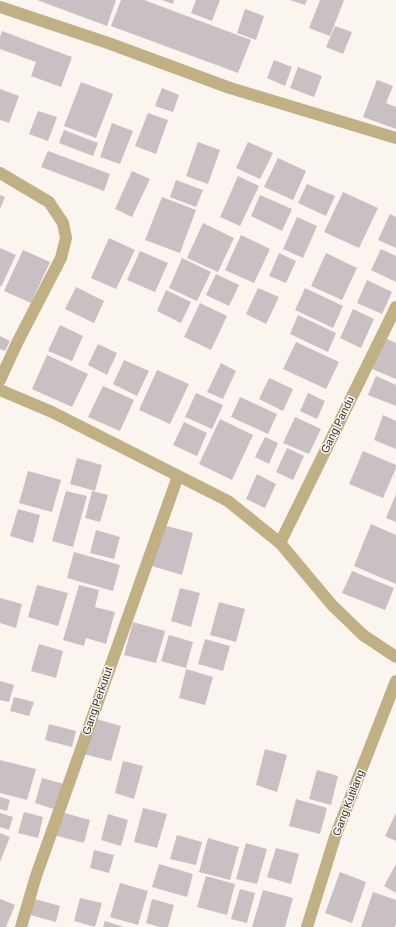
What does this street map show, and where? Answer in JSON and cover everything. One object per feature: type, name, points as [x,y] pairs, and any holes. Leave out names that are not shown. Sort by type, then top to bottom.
[{"type":"street","points":[[0,7],[230,88],[396,138]]},
{"type":"street","points":[[0,173],[49,202],[63,223],[66,238],[62,258],[17,343],[0,380]]},
{"type":"street","name":"Gang Pandu","points":[[280,544],[396,307]]},
{"type":"street","points":[[0,390],[52,412],[228,501],[280,544],[332,605],[363,635],[396,657]]},
{"type":"street","name":"Gang Perkutut","points":[[21,927],[36,876],[178,476]]},
{"type":"street","name":"Gang Kutilang","points":[[307,927],[335,837],[396,681]]},
{"type":"building","points":[[37,0],[116,0],[107,26]]},
{"type":"building","points":[[121,0],[144,0],[251,40],[238,73],[111,26]]},
{"type":"building","points":[[162,0],[174,0],[173,4]]},
{"type":"building","points":[[196,0],[220,0],[212,21],[191,13]]},
{"type":"building","points":[[290,0],[307,0],[305,5]]},
{"type":"building","points":[[320,0],[344,0],[330,36],[309,28]]},
{"type":"building","points":[[245,9],[264,16],[256,40],[237,33]]},
{"type":"building","points":[[335,26],[352,32],[343,54],[326,47]]},
{"type":"building","points":[[2,31],[72,57],[61,87],[31,76],[36,62],[0,49],[0,37]]},
{"type":"building","points":[[274,60],[292,67],[285,86],[267,78]]},
{"type":"building","points":[[298,67],[322,76],[314,97],[290,88]]},
{"type":"building","points":[[377,80],[393,86],[386,103],[396,107],[396,129],[363,117]]},
{"type":"building","points":[[81,82],[113,94],[96,138],[64,126]]},
{"type":"building","points":[[162,88],[179,95],[173,112],[155,106]]},
{"type":"building","points":[[0,89],[19,96],[9,123],[0,120]]},
{"type":"building","points":[[38,111],[57,117],[48,141],[29,134]]},
{"type":"building","points":[[148,113],[168,120],[156,154],[135,146]]},
{"type":"building","points":[[112,123],[133,131],[120,164],[100,157]]},
{"type":"building","points":[[64,130],[98,143],[93,156],[59,143]]},
{"type":"building","points":[[198,142],[220,150],[208,184],[186,176]]},
{"type":"building","points":[[248,142],[273,153],[260,179],[236,168]]},
{"type":"building","points":[[48,151],[110,174],[104,191],[41,167]]},
{"type":"building","points":[[278,158],[306,171],[293,200],[264,187]]},
{"type":"building","points":[[132,171],[150,179],[132,217],[115,209]]},
{"type":"building","points":[[238,176],[259,186],[240,226],[220,217]]},
{"type":"building","points":[[176,180],[203,190],[196,207],[170,197]]},
{"type":"building","points":[[307,184],[335,196],[326,216],[298,203]]},
{"type":"building","points":[[343,192],[378,208],[359,248],[324,232]]},
{"type":"building","points":[[0,195],[5,197],[0,209]]},
{"type":"building","points":[[260,195],[292,209],[282,231],[251,216]]},
{"type":"building","points":[[162,197],[196,210],[180,253],[145,240]]},
{"type":"building","points":[[390,214],[396,217],[396,248],[378,240]]},
{"type":"building","points":[[297,217],[317,226],[303,258],[283,249]]},
{"type":"building","points":[[203,223],[234,238],[218,272],[187,258]]},
{"type":"building","points":[[241,235],[270,249],[254,283],[225,270]]},
{"type":"building","points":[[109,238],[135,250],[116,289],[91,278]]},
{"type":"building","points":[[0,248],[16,255],[1,287],[0,286]]},
{"type":"building","points":[[381,249],[396,256],[396,282],[371,270]]},
{"type":"building","points":[[23,250],[50,262],[31,303],[4,291]]},
{"type":"building","points":[[140,251],[168,263],[155,292],[127,280]]},
{"type":"building","points":[[279,253],[296,261],[286,283],[269,276]]},
{"type":"building","points":[[326,253],[357,268],[342,300],[311,286]]},
{"type":"building","points":[[182,258],[211,272],[197,301],[169,288]]},
{"type":"building","points":[[216,274],[239,285],[229,306],[206,295]]},
{"type":"building","points":[[367,280],[392,292],[382,314],[357,303]]},
{"type":"building","points":[[76,287],[104,301],[94,323],[65,309]]},
{"type":"building","points":[[258,288],[279,297],[266,324],[246,314]]},
{"type":"building","points":[[305,288],[343,306],[333,328],[295,310]]},
{"type":"building","points":[[166,290],[191,302],[181,323],[157,311]]},
{"type":"building","points":[[200,303],[227,316],[211,350],[184,337]]},
{"type":"building","points":[[353,309],[374,319],[361,348],[340,338]]},
{"type":"building","points":[[298,315],[336,333],[328,352],[290,334]]},
{"type":"building","points":[[60,325],[83,336],[72,361],[48,351]]},
{"type":"building","points":[[0,336],[10,341],[5,351],[0,349]]},
{"type":"building","points":[[385,338],[396,343],[396,379],[372,369]]},
{"type":"building","points":[[296,342],[339,362],[326,389],[283,369]]},
{"type":"building","points":[[98,344],[117,353],[107,375],[88,365]]},
{"type":"building","points":[[47,355],[88,374],[72,407],[32,389]]},
{"type":"building","points":[[124,360],[149,371],[137,396],[113,384]]},
{"type":"building","points":[[221,363],[236,371],[223,399],[207,392]]},
{"type":"building","points":[[157,370],[189,384],[170,424],[139,410]]},
{"type":"building","points":[[376,376],[396,385],[396,406],[368,395]]},
{"type":"building","points":[[269,378],[293,389],[283,411],[259,399]]},
{"type":"building","points":[[103,386],[134,400],[120,431],[88,417]]},
{"type":"building","points":[[196,393],[223,405],[212,429],[185,417]]},
{"type":"building","points":[[308,393],[325,401],[317,419],[300,411]]},
{"type":"building","points":[[240,397],[277,414],[268,434],[231,417]]},
{"type":"building","points":[[383,415],[396,421],[396,449],[374,440]]},
{"type":"building","points":[[295,417],[321,429],[309,454],[283,443]]},
{"type":"building","points":[[220,419],[253,435],[232,480],[199,464]]},
{"type":"building","points":[[184,422],[207,433],[197,456],[173,445]]},
{"type":"building","points":[[265,437],[278,443],[269,464],[255,457]]},
{"type":"building","points":[[287,448],[304,456],[293,480],[276,472]]},
{"type":"building","points":[[363,451],[396,465],[383,498],[349,484]]},
{"type":"building","points":[[77,458],[102,465],[95,491],[70,484]]},
{"type":"building","points":[[28,471],[61,480],[52,512],[19,503]]},
{"type":"building","points":[[257,474],[276,484],[265,508],[246,499]]},
{"type":"building","points":[[66,491],[87,496],[73,547],[52,541]]},
{"type":"building","points":[[92,491],[108,495],[100,522],[85,518]]},
{"type":"building","points":[[396,494],[396,522],[386,518]]},
{"type":"building","points":[[18,509],[40,515],[33,543],[10,536]]},
{"type":"building","points":[[371,524],[396,535],[396,584],[354,566]]},
{"type":"building","points":[[163,525],[193,533],[182,575],[152,566]]},
{"type":"building","points":[[96,530],[120,537],[114,559],[90,553]]},
{"type":"building","points":[[74,552],[120,565],[113,591],[67,578]]},
{"type":"building","points":[[352,571],[394,588],[385,610],[342,593]]},
{"type":"building","points":[[37,585],[68,593],[58,626],[28,617]]},
{"type":"building","points":[[79,585],[99,590],[95,607],[115,612],[106,644],[86,638],[84,646],[63,640]]},
{"type":"building","points":[[180,588],[200,593],[191,627],[171,621]]},
{"type":"building","points":[[0,598],[22,604],[16,628],[0,623]]},
{"type":"building","points":[[219,602],[245,609],[236,642],[210,635]]},
{"type":"building","points":[[133,622],[165,631],[156,663],[124,655]]},
{"type":"building","points":[[169,635],[193,642],[186,668],[161,661]]},
{"type":"building","points":[[205,639],[230,646],[223,671],[198,664]]},
{"type":"building","points":[[39,644],[63,651],[56,678],[31,671]]},
{"type":"building","points":[[186,669],[213,677],[205,705],[179,698]]},
{"type":"building","points":[[0,681],[14,685],[9,702],[0,700]]},
{"type":"building","points":[[14,697],[34,702],[29,716],[10,711]]},
{"type":"building","points":[[93,718],[121,726],[111,761],[83,754]]},
{"type":"building","points":[[49,724],[76,731],[72,747],[45,740]]},
{"type":"building","points":[[265,749],[287,755],[277,792],[256,785]]},
{"type":"building","points":[[0,760],[36,769],[27,800],[0,793]]},
{"type":"building","points":[[123,761],[143,766],[134,799],[115,793]]},
{"type":"building","points":[[317,770],[338,776],[331,805],[309,799]]},
{"type":"building","points":[[42,778],[64,784],[57,810],[35,803]]},
{"type":"building","points":[[0,797],[10,800],[7,811],[0,809]]},
{"type":"building","points":[[296,799],[327,808],[320,834],[289,826]]},
{"type":"building","points":[[143,808],[167,814],[157,848],[134,842]]},
{"type":"building","points":[[24,812],[43,817],[38,838],[18,833]]},
{"type":"building","points":[[61,812],[90,820],[84,843],[54,835]]},
{"type":"building","points":[[0,813],[13,817],[9,830],[0,827]]},
{"type":"building","points":[[396,813],[396,841],[385,836]]},
{"type":"building","points":[[108,814],[128,820],[121,846],[101,840]]},
{"type":"building","points":[[0,833],[10,837],[0,862]]},
{"type":"building","points":[[177,835],[202,842],[196,865],[170,859]]},
{"type":"building","points":[[208,838],[239,847],[230,880],[199,872]]},
{"type":"building","points":[[246,843],[267,849],[257,884],[236,879]]},
{"type":"building","points":[[276,848],[299,854],[291,884],[267,877]]},
{"type":"building","points":[[94,850],[114,855],[109,873],[90,868]]},
{"type":"building","points":[[159,864],[193,874],[187,897],[152,887]]},
{"type":"building","points":[[396,864],[396,893],[384,886]]},
{"type":"building","points":[[340,872],[366,882],[352,923],[325,913]]},
{"type":"building","points":[[206,876],[235,884],[227,915],[197,907]]},
{"type":"building","points":[[120,883],[148,891],[138,925],[110,917]]},
{"type":"building","points":[[240,889],[255,893],[247,923],[231,919]]},
{"type":"building","points":[[263,890],[293,898],[285,927],[252,927]]},
{"type":"building","points":[[373,892],[396,900],[395,927],[361,927]]},
{"type":"building","points":[[80,898],[102,903],[95,927],[74,921]]},
{"type":"building","points":[[0,899],[15,905],[6,927],[0,927]]},
{"type":"building","points":[[35,899],[60,906],[56,922],[30,915]]},
{"type":"building","points":[[152,899],[174,905],[168,927],[160,927],[146,923]]},
{"type":"building","points":[[105,921],[124,927],[103,927]]}]
